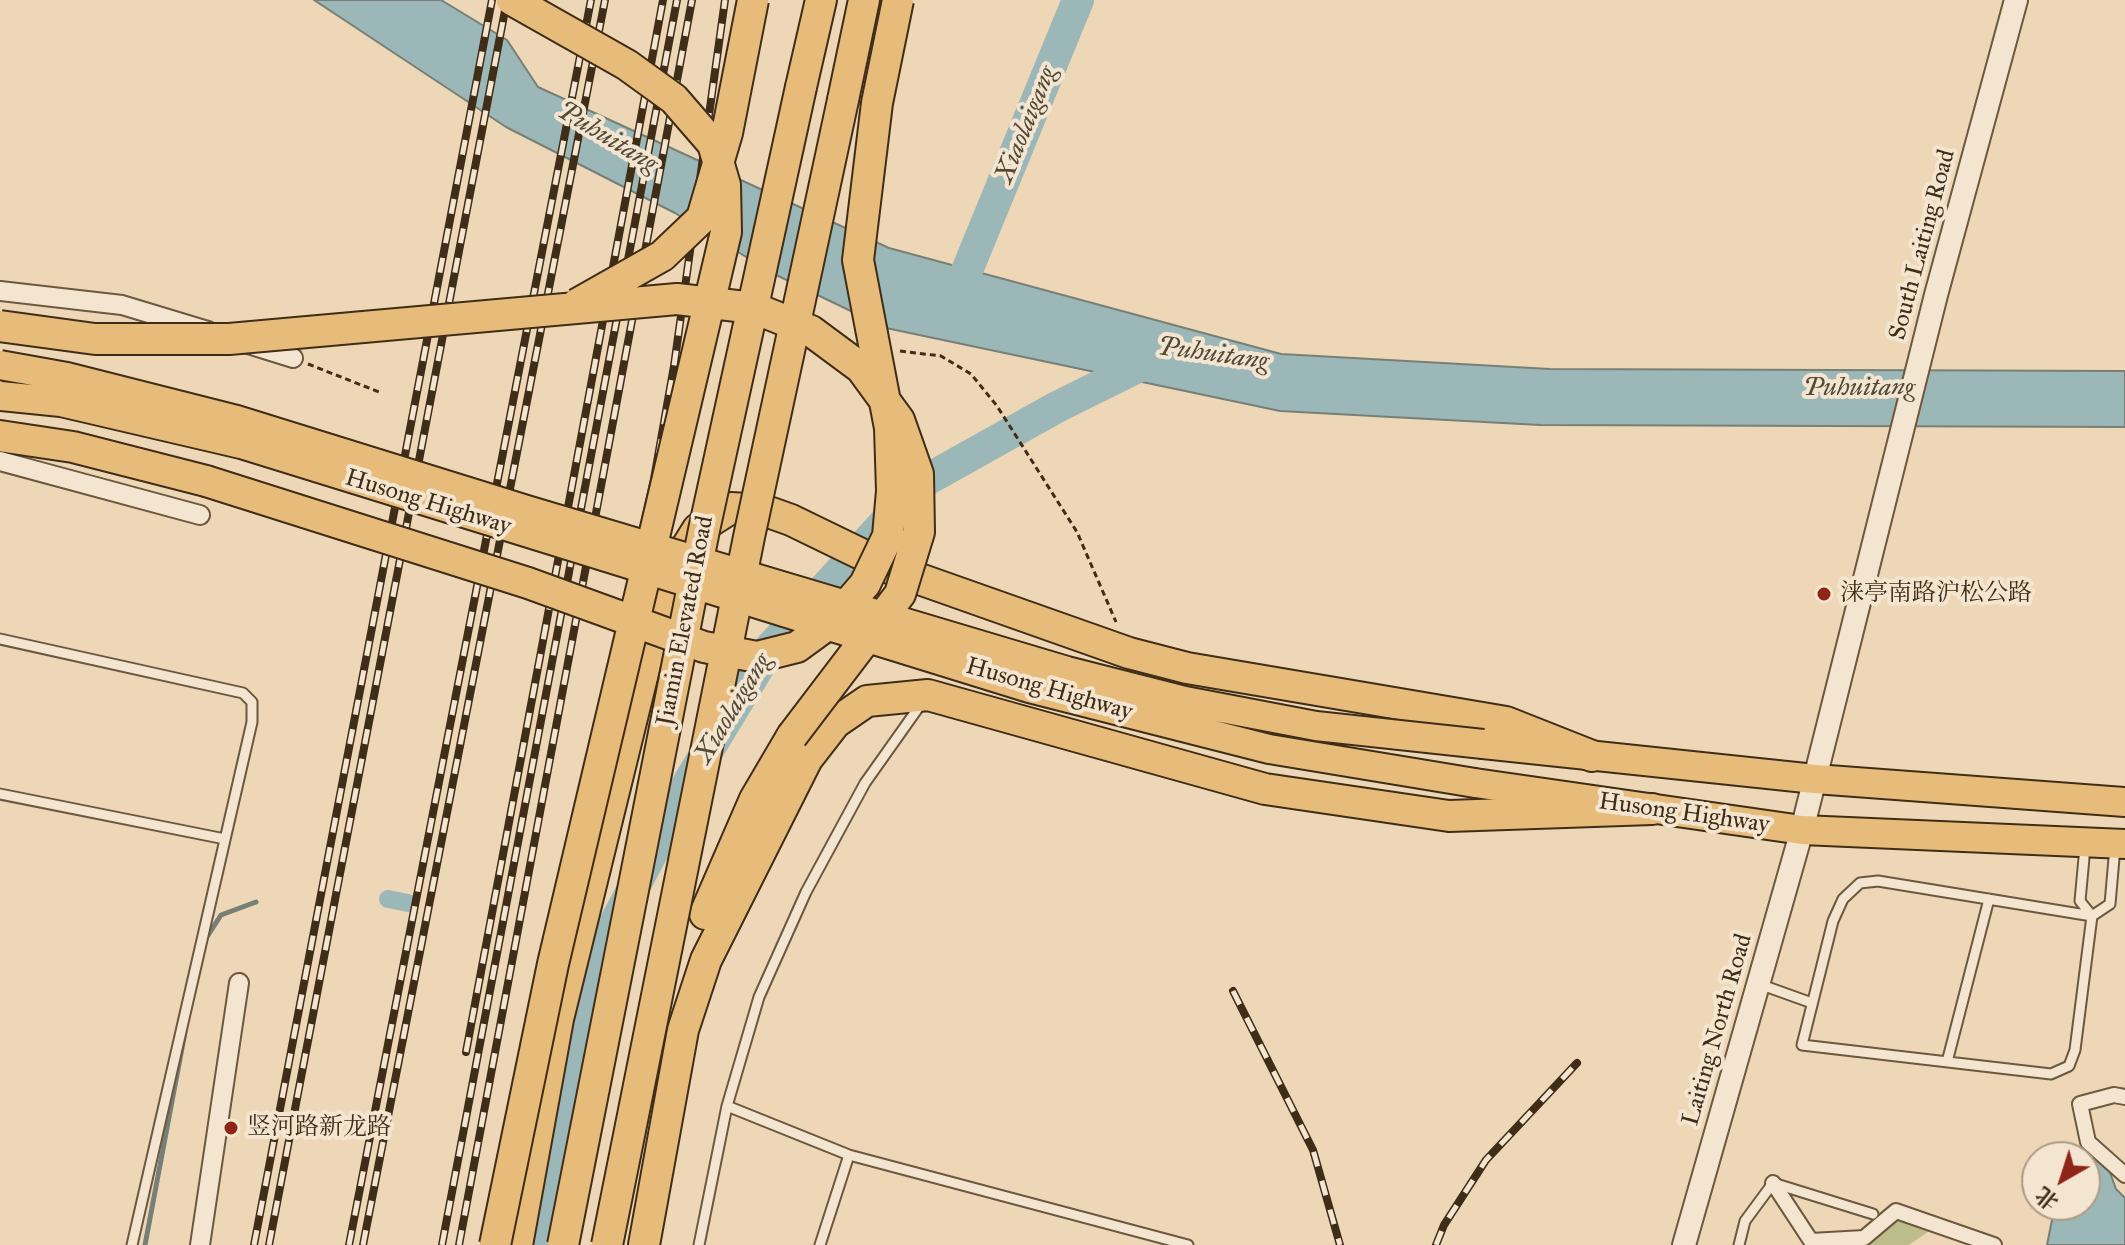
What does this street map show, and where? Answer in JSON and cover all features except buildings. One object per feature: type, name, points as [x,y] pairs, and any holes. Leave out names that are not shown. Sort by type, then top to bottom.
[{"type":"highway","points":[[495,1245],[553,964],[726,232],[725,185],[713,144],[674,99],[627,65],[512,0]]},
{"type":"highway","points":[[569,309],[662,256],[702,218],[727,133],[753,0]]},
{"type":"highway","name":"Jiamin Elevated Road","points":[[563,1245],[744,339],[821,0]]},
{"type":"highway","name":"Jiamin Elevated Road","points":[[607,1245],[749,537],[864,0]]},
{"type":"highway","points":[[0,436],[73,447],[206,481],[528,583],[704,647],[757,657],[797,647],[834,620],[865,584],[888,536],[892,491],[890,428],[858,260],[877,103],[898,0]]},
{"type":"highway","points":[[0,326],[95,339],[229,339],[677,299],[754,308],[811,331],[861,368],[899,420],[918,474],[919,532],[900,594],[792,736],[755,799],[695,936],[655,1070],[623,1245]]},
{"type":"highway","points":[[517,1245],[558,1019],[658,612],[675,566],[698,529],[731,508],[763,510],[796,522],[894,570],[1129,653],[1187,668],[1506,722],[1592,756]]},
{"type":"highway","points":[[644,1245],[683,1030],[706,960],[807,759],[835,723],[867,701],[928,695],[1265,789],[1449,816],[1652,809]]},
{"type":"main road","name":"Husong Highway","points":[[0,365],[67,377],[237,420],[527,510],[1097,678],[1185,701],[1316,726],[1592,756],[1815,779],[2125,802]]},
{"type":"main road","name":"Husong Highway","points":[[0,396],[61,402],[241,444],[1029,688],[1269,749],[1475,783],[1802,830],[2120,844]]},
{"type":"street","name":"South Laiting Road","points":[[1802,830],[1936,295],[2016,0]]},
{"type":"street","points":[[0,291],[122,305],[293,358]]},
{"type":"street","points":[[0,461],[200,515]]},
{"type":"street","name":"Laiting North Road","points":[[1684,1245],[1802,830]]},
{"type":"street","points":[[200,1245],[239,983]]},
{"type":"street","points":[[2125,1097],[2114,1095],[2080,1104],[2088,1142],[2125,1175]]},
{"type":"street","points":[[1773,1183],[1812,1243],[1864,1238],[1896,1211],[1994,1245]]},
{"type":"lane","points":[[0,639],[243,693],[252,702],[252,722],[132,1245]]},
{"type":"lane","points":[[699,1245],[727,1106],[759,997],[806,892],[865,783],[928,695]]},
{"type":"lane","points":[[0,794],[225,839]]},
{"type":"lane","points":[[2086,843],[2080,901],[2092,916],[2075,1050],[2069,1066],[2051,1074],[1802,1045],[1833,921],[1843,899],[1860,883],[1878,881],[2092,916],[2110,904],[2120,844]]},
{"type":"lane","points":[[1947,1062],[1989,899]]},
{"type":"lane","points":[[1759,984],[1812,1003]]},
{"type":"lane","points":[[727,1106],[849,1155],[1188,1245]]},
{"type":"lane","points":[[820,1245],[849,1155]]},
{"type":"lane","points":[[1739,1245],[1745,1221],[1773,1183],[1873,1214]]},
{"type":"path","points":[[893,351],[941,356],[971,374],[997,406],[1077,532],[1129,653]]},
{"type":"path","points":[[293,358],[379,392]]},
{"type":"green space","points":[[1897,1215],[1932,1229],[1909,1245],[1827,1245],[1852,1244]]},
{"type":"water","name":"Puhuitang","points":[[314,0],[441,0],[507,40],[538,87],[889,248],[1281,354],[1550,369],[2125,371],[2125,427],[1540,425],[1280,411],[886,328],[772,273],[675,213],[506,127]]},
{"type":"water","points":[[2101,1160],[2108,1167],[2116,1189],[2125,1198],[2125,1245],[2047,1245],[2052,1221],[2101,1221]]},
{"type":"waterway","name":"Xiaolaigang","points":[[957,295],[1078,0]]},
{"type":"waterway","name":"Xiaolaigang","points":[[542,1245],[602,948],[690,780],[770,648],[921,483],[1057,407],[1156,358]]},
{"type":"waterway","points":[[388,899],[408,903]]},
{"type":"waterway","points":[[205,940],[221,915],[256,902]]},
{"type":"waterway","points":[[588,945],[602,948]]},
{"type":"waterway","points":[[145,1245],[185,1032]]},
{"type":"railway","points":[[254,1245],[492,0]]},
{"type":"railway","points":[[269,1245],[507,0]]},
{"type":"railway","points":[[349,1245],[591,0]]},
{"type":"railway","points":[[363,1245],[605,0]]},
{"type":"railway","points":[[466,1052],[663,0]]},
{"type":"railway","points":[[442,1245],[677,0]]},
{"type":"railway","points":[[459,1245],[692,0]]},
{"type":"railway","points":[[484,1245],[654,479],[674,366],[725,0]]},
{"type":"railway","points":[[1233,991],[1313,1150],[1340,1245]]},
{"type":"railway","points":[[1436,1245],[1444,1225],[1486,1160],[1577,1063]]},
{"type":"place","name":"涞亭南路沪松公路","points":[[1824,594]]},
{"type":"place","name":"竖河路新龙路","points":[[231,1128]]}]
